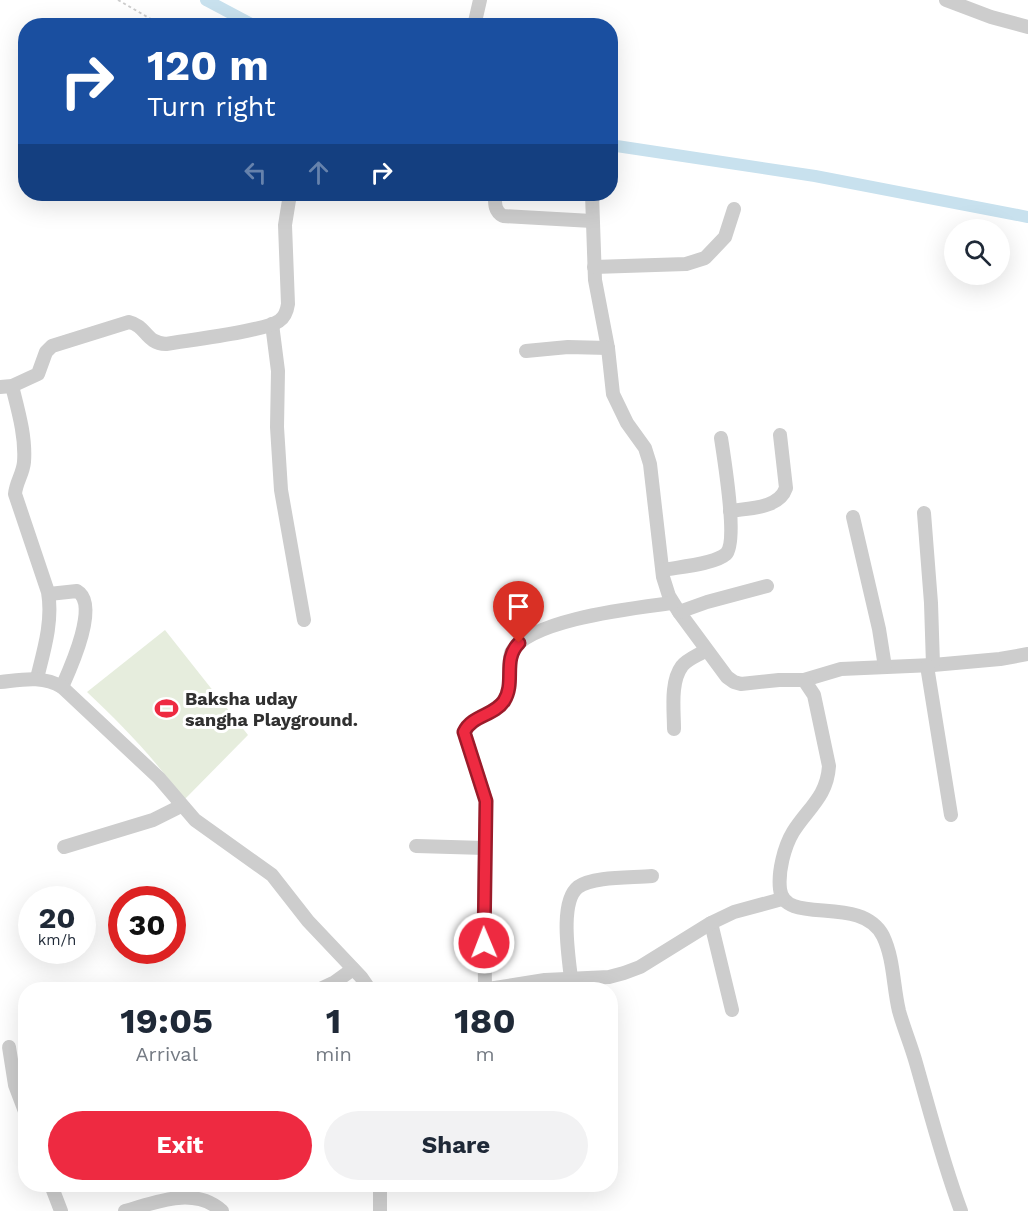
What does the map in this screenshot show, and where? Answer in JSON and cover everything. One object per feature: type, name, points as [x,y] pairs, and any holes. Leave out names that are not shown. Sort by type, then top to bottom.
[{"type":"street","points":[[476,18],[480,0]]},
{"type":"street","points":[[946,0],[1028,27]]},
{"type":"street","points":[[984,14],[988,0]]},
{"type":"street","points":[[37,678],[48,637],[49,594],[15,494],[24,463],[24,447],[20,416],[6,386],[38,374],[46,352],[52,346],[129,322],[137,324],[150,340],[166,344],[272,324],[280,320],[286,313],[288,304],[285,225],[289,201]]},
{"type":"street","points":[[496,201],[498,213],[503,216],[592,221]]},
{"type":"street","points":[[592,201],[595,280],[608,348],[613,394],[627,423],[645,448],[650,464],[663,570],[676,608],[727,677],[741,684],[785,679],[804,680],[841,669],[930,666],[1028,654]]},
{"type":"street","points":[[594,267],[686,264],[705,258],[725,237],[734,209]]},
{"type":"street","points":[[272,324],[278,371],[281,490],[304,620]]},
{"type":"street","points":[[526,351],[568,346],[608,348]]},
{"type":"street","points":[[730,511],[766,505],[778,499],[784,492],[786,488],[780,435]]},
{"type":"street","points":[[663,570],[716,559],[727,553],[730,548],[732,532],[721,438]]},
{"type":"street","points":[[924,513],[931,603],[930,666],[951,815]]},
{"type":"street","points":[[853,517],[879,630],[885,667]]},
{"type":"street","points":[[484,982],[486,801],[464,732],[471,721],[500,706],[504,700],[508,691],[509,661],[513,648],[527,637],[558,624],[624,610],[676,608],[767,586]]},
{"type":"street","points":[[49,594],[77,591],[84,600],[84,629],[62,687]]},
{"type":"street","points":[[674,729],[678,672],[686,662],[706,650]]},
{"type":"street","points":[[0,682],[37,678],[54,682],[62,687],[159,778],[195,820],[272,875],[308,921],[364,982]]},
{"type":"street","points":[[804,680],[814,695],[830,766],[829,776],[816,804],[793,833],[784,854],[779,888],[782,899],[788,905],[797,908],[844,911],[858,915],[872,922],[883,937],[892,966],[899,1010],[961,1211]]},
{"type":"street","points":[[64,847],[153,820],[181,806]]},
{"type":"street","points":[[416,846],[485,848]]},
{"type":"street","points":[[571,979],[567,924],[574,892],[578,887],[596,880],[652,876]]},
{"type":"street","points":[[533,982],[609,977],[632,970],[711,923],[734,912],[782,899]]},
{"type":"street","points":[[711,923],[732,1010]]},
{"type":"street","points":[[335,982],[353,969]]},
{"type":"street","points":[[9,1047],[18,1093]]},
{"type":"street","points":[[54,1192],[61,1211]]},
{"type":"street","points":[[380,1192],[380,1211]]},
{"type":"street","points":[[125,1211],[161,1201],[193,1197],[202,1198],[222,1211]]},
{"type":"path","points":[[118,0],[149,18]]},
{"type":"green space","name":"Baksha uday sangha Playground.","points":[[165,630],[248,735],[184,800],[138,744],[87,692]]},
{"type":"waterway","points":[[206,0],[240,18]]},
{"type":"waterway","points":[[618,146],[815,176],[1028,217]]},
{"type":"place","name":"Baksha uday sangha Playground.","points":[[167,709]]},
{"type":"route","points":[[484,943],[486,801],[464,732],[471,721],[500,706],[504,700],[508,691],[511,653],[519,643]]}]
